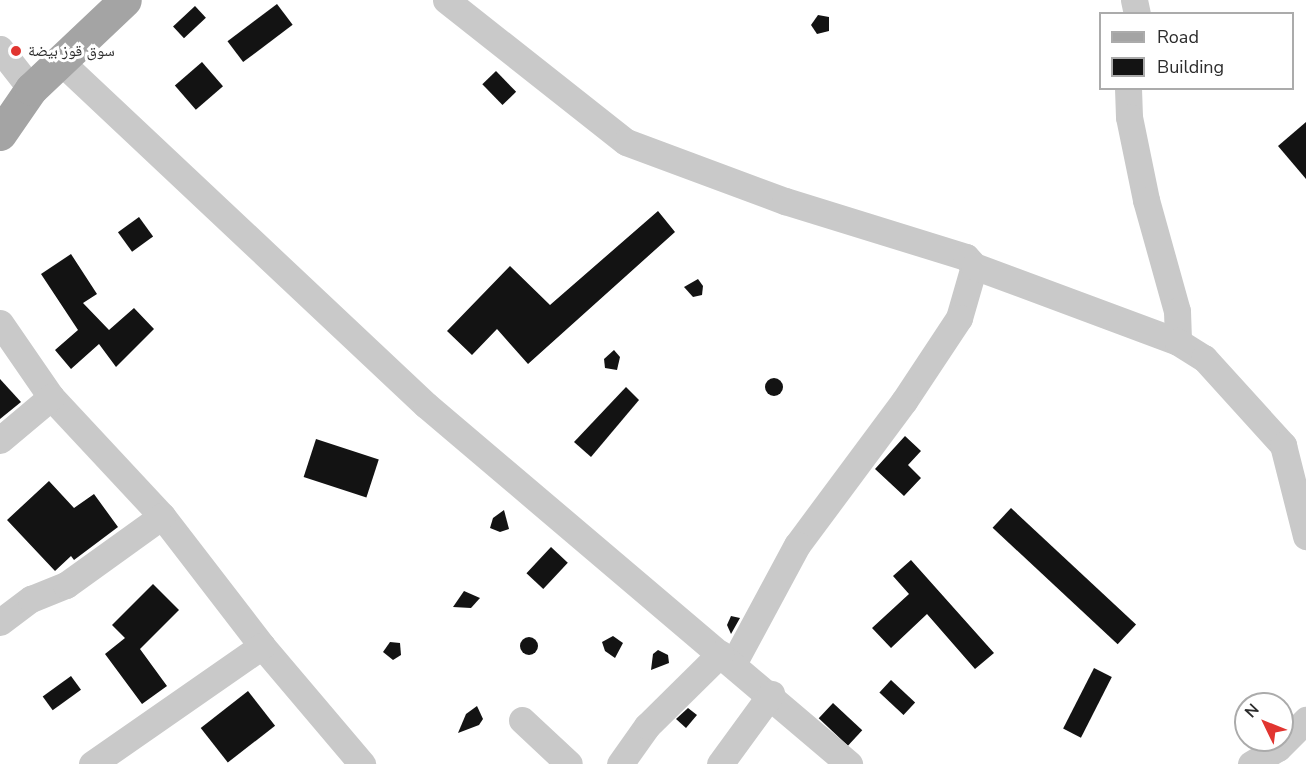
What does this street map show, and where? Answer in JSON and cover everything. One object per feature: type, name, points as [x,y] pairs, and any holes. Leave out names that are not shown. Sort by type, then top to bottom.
[{"type":"main road","points":[[0,134],[31,89],[125,0]]},
{"type":"street","points":[[446,0],[626,142],[785,201],[966,257],[974,266],[1178,342],[1204,358],[1283,445],[1306,536]]},
{"type":"street","points":[[0,49],[31,89]]},
{"type":"street","points":[[60,61],[426,405],[726,659],[771,694],[849,764]]},
{"type":"street","points":[[1128,90],[1129,117],[1146,200],[1178,311],[1178,342]]},
{"type":"street","points":[[620,764],[646,726],[726,659],[797,545],[904,401],[959,318],[974,266]]},
{"type":"street","points":[[0,323],[51,397],[162,516],[262,646],[362,764]]},
{"type":"street","points":[[0,440],[51,397]]},
{"type":"street","points":[[0,622],[31,599],[66,585],[162,516]]},
{"type":"street","points":[[92,764],[262,646]]},
{"type":"street","points":[[720,764],[771,694]]},
{"type":"street","points":[[522,720],[568,764]]},
{"type":"street","points":[[1251,764],[1278,748],[1306,720]]},
{"type":"building","points":[[277,4],[293,25],[243,62],[227,41]]},
{"type":"building","points":[[195,6],[206,18],[184,38],[173,26]]},
{"type":"building","points":[[818,15],[829,17],[829,31],[817,34],[811,25]]},
{"type":"building","points":[[202,62],[223,86],[196,110],[175,86]]},
{"type":"building","points":[[496,71],[516,92],[502,105],[482,84]]},
{"type":"building","points":[[1306,122],[1306,179],[1278,146]]},
{"type":"building","points":[[658,211],[675,232],[528,364],[497,329],[472,355],[447,331],[510,266],[550,305]]},
{"type":"building","points":[[139,217],[153,236],[132,252],[118,232]]},
{"type":"building","points":[[71,254],[97,294],[83,303],[109,330],[134,308],[154,329],[116,367],[99,344],[71,369],[55,350],[78,330],[41,274]]},
{"type":"building","points":[[698,279],[703,286],[702,295],[693,297],[684,287]]},
{"type":"building","points":[[614,350],[620,357],[617,370],[605,368],[604,359]]},
{"type":"building","points":[[770,378],[778,378],[783,383],[781,394],[770,396],[765,391],[765,383]]},
{"type":"building","points":[[0,379],[21,402],[0,419]]},
{"type":"building","points":[[626,387],[639,400],[591,457],[574,442]]},
{"type":"building","points":[[905,436],[921,451],[908,465],[921,478],[904,496],[875,469]]},
{"type":"building","points":[[316,439],[379,459],[366,497],[304,477]]},
{"type":"building","points":[[49,481],[74,508],[94,494],[118,527],[74,560],[71,556],[55,571],[7,520]]},
{"type":"building","points":[[1011,508],[1136,625],[1118,644],[993,528]]},
{"type":"building","points":[[504,510],[509,529],[500,532],[490,528],[493,518]]},
{"type":"building","points":[[551,547],[568,563],[543,589],[526,573]]},
{"type":"building","points":[[911,560],[994,653],[975,669],[927,614],[891,648],[872,628],[909,594],[893,576]]},
{"type":"building","points":[[153,584],[179,610],[140,649],[167,686],[142,704],[105,654],[125,638],[112,625]]},
{"type":"building","points":[[464,591],[480,598],[471,608],[453,607]]},
{"type":"building","points":[[731,616],[740,618],[731,634],[727,625]]},
{"type":"building","points":[[613,636],[623,643],[615,658],[605,651],[602,642]]},
{"type":"building","points":[[529,637],[535,640],[538,646],[535,652],[529,655],[523,652],[520,646],[523,640]]},
{"type":"building","points":[[390,642],[400,643],[401,655],[393,660],[383,652]]},
{"type":"building","points":[[658,650],[668,655],[669,663],[651,670],[653,654]]},
{"type":"building","points":[[1094,668],[1112,677],[1081,738],[1063,729]]},
{"type":"building","points":[[71,676],[81,690],[53,710],[43,697]]},
{"type":"building","points":[[891,680],[915,703],[904,715],[879,692]]},
{"type":"building","points":[[248,691],[275,726],[228,763],[201,728]]},
{"type":"building","points":[[833,703],[862,730],[848,746],[819,718]]},
{"type":"building","points":[[477,706],[483,719],[479,725],[458,733],[466,714]]},
{"type":"building","points":[[688,708],[697,715],[686,728],[676,719]]},
{"type":"place","name":"سوق قوز بيضة","points":[[16,51]]}]
